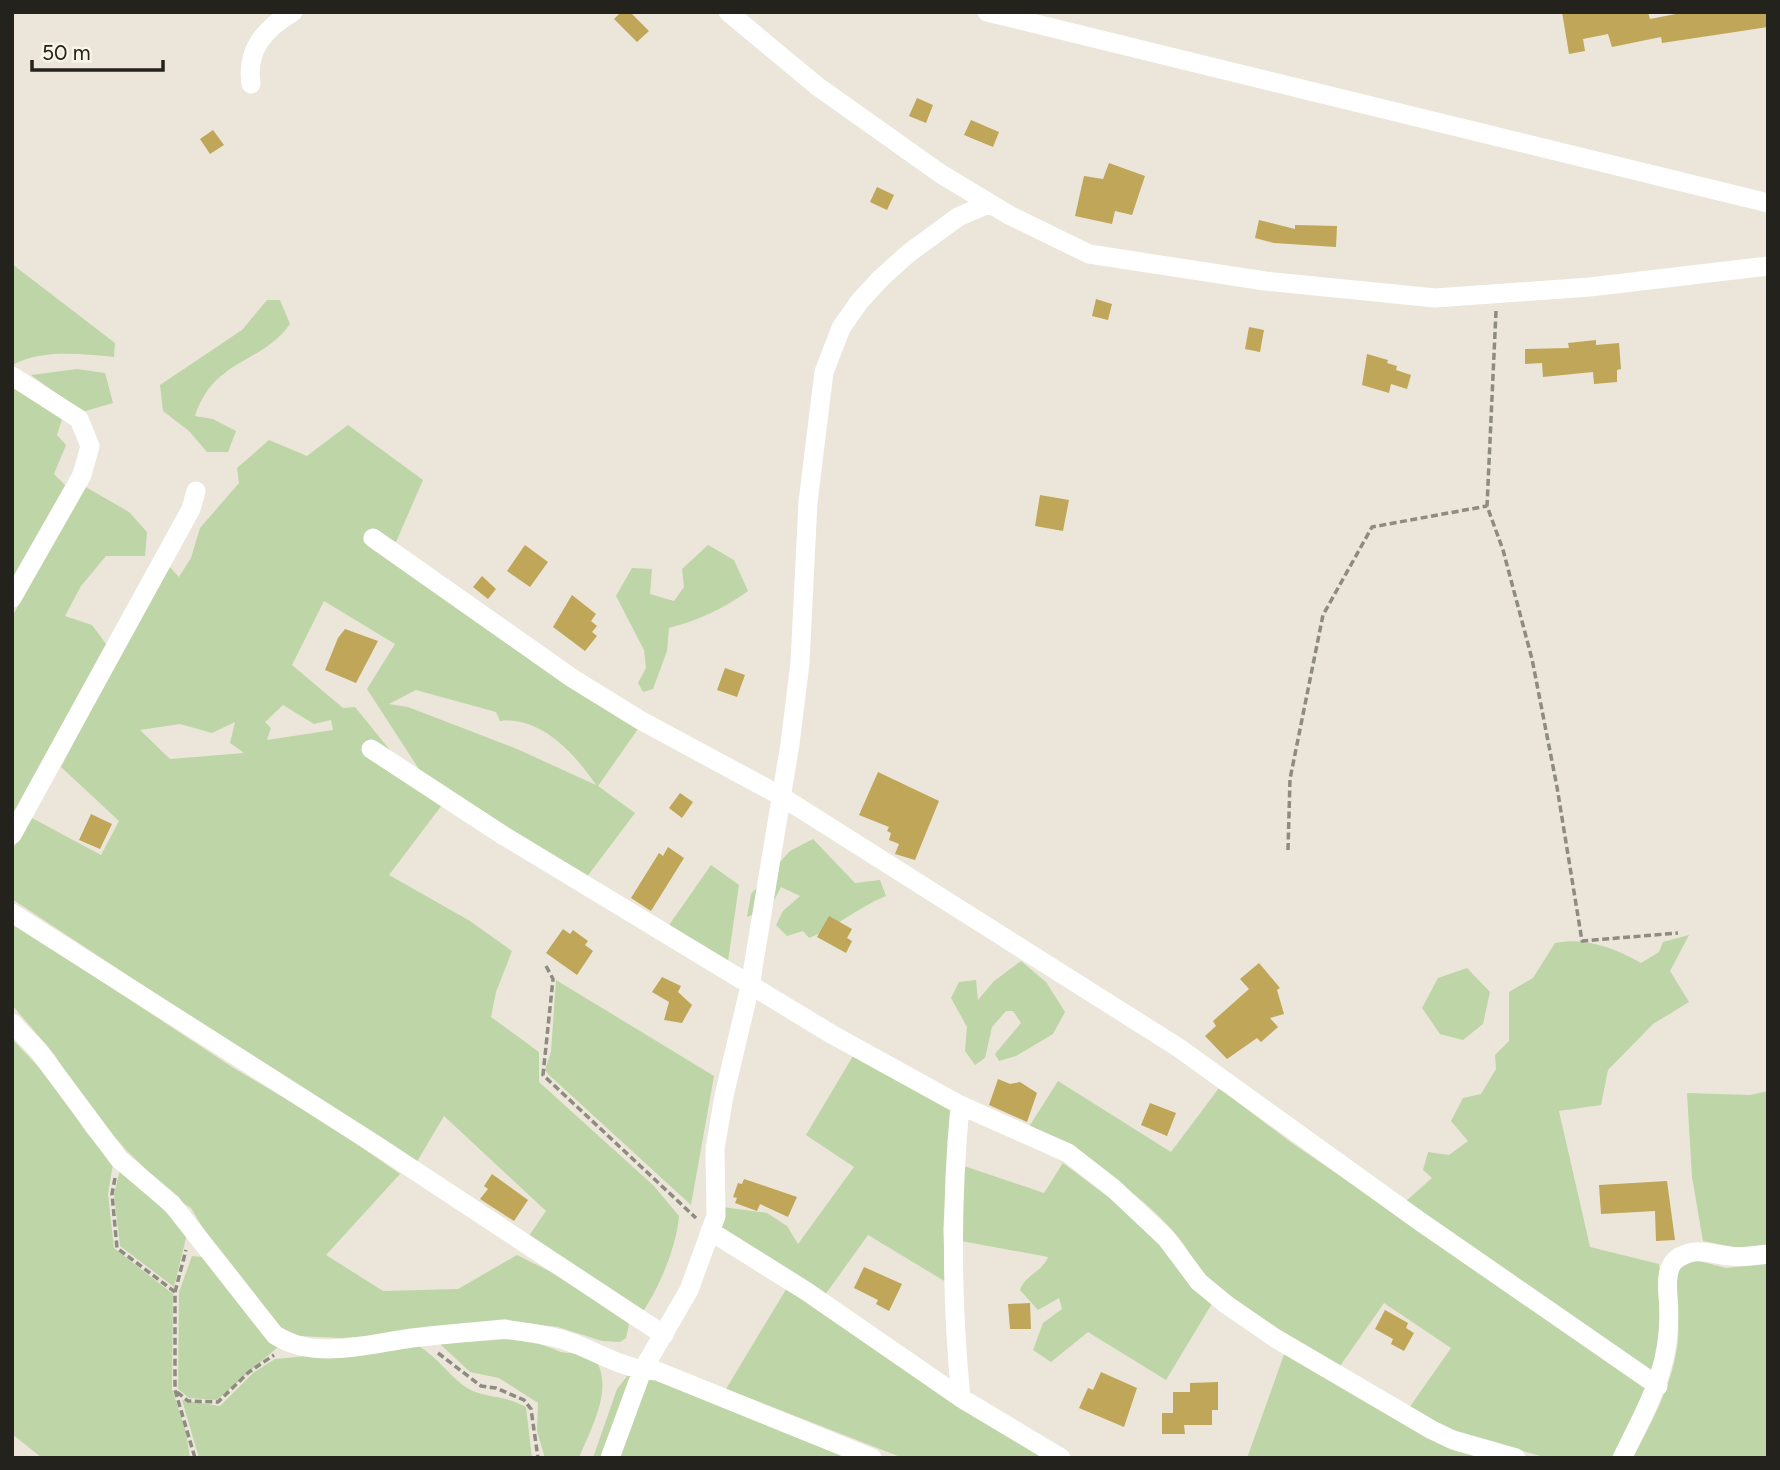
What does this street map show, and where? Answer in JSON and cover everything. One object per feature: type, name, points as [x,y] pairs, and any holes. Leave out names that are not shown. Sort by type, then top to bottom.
[{"type":"street","points":[[251,85],[249,65],[258,43],[280,20],[293,12]]},
{"type":"street","points":[[728,12],[817,86],[988,204],[1071,246],[1113,258],[1151,261],[1265,281],[1435,298],[1590,287],[1768,266]]},
{"type":"street","points":[[987,12],[1768,203]]},
{"type":"street","points":[[610,1458],[642,1371],[689,1290],[716,1216],[715,1149],[723,1096],[750,986],[779,795],[790,744],[800,663],[808,502],[824,372],[831,350],[859,302],[881,278],[909,253],[958,217],[988,204]]},
{"type":"street","points":[[12,376],[79,419],[90,446],[82,475],[12,598]]},
{"type":"street","points":[[12,835],[191,509],[196,491]]},
{"type":"street","points":[[373,538],[572,678],[640,720],[779,795],[1179,1048],[1418,1220],[1658,1386]]},
{"type":"street","points":[[372,749],[501,834],[750,986],[960,1105],[1068,1153],[1113,1188],[1166,1238],[1199,1282],[1275,1338],[1432,1430],[1453,1440],[1516,1458]]},
{"type":"street","points":[[12,913],[379,1147],[664,1335]]},
{"type":"street","points":[[12,1023],[38,1049],[119,1159],[172,1204],[275,1335],[289,1344],[309,1349],[337,1348],[504,1329],[517,1331],[563,1340],[642,1371],[657,1371],[872,1458]]},
{"type":"street","points":[[960,1105],[952,1189],[952,1250],[961,1398]]},
{"type":"street","points":[[710,1231],[806,1291],[961,1398],[1061,1458]]},
{"type":"street","points":[[1622,1458],[1658,1386],[1670,1339],[1666,1277],[1676,1259],[1697,1250],[1732,1257],[1768,1254]]},
{"type":"path","points":[[1497,292],[1487,506],[1503,550],[1532,659],[1557,787],[1582,941],[1678,933]]},
{"type":"path","points":[[1288,850],[1290,779],[1323,615],[1372,527],[1487,506]]},
{"type":"path","points":[[546,966],[553,979],[548,1051],[542,1068],[543,1074],[710,1231]]},
{"type":"path","points":[[119,1159],[112,1194],[117,1248],[175,1292]]},
{"type":"path","points":[[192,1228],[175,1292],[175,1390],[195,1458]]},
{"type":"path","points":[[416,1338],[456,1364],[481,1386],[496,1388],[524,1400],[531,1409],[538,1458]]},
{"type":"path","points":[[175,1390],[188,1401],[218,1402],[271,1355],[309,1349]]},
{"type":"green space","points":[[12,264],[115,343],[114,357],[49,355],[12,365]]},
{"type":"green space","points":[[267,300],[280,300],[290,324],[266,348],[226,372],[203,397],[195,416],[213,419],[236,431],[228,452],[207,452],[189,431],[163,411],[160,385],[242,330]]},
{"type":"green space","points":[[77,369],[105,373],[113,403],[82,412],[31,375]]},
{"type":"green space","points":[[12,387],[62,419],[57,435],[66,445],[54,474],[68,488],[12,588]]},
{"type":"green space","points":[[348,425],[423,480],[396,542],[372,530],[363,541],[478,621],[640,726],[598,786],[635,813],[586,878],[424,777],[367,689],[395,644],[324,601],[292,665],[343,708],[355,707],[398,760],[442,805],[389,875],[470,921],[512,951],[496,992],[491,1017],[539,1052],[539,1082],[654,1186],[679,1216],[666,1266],[642,1313],[526,1240],[546,1211],[444,1116],[415,1165],[12,899],[12,850],[32,818],[101,855],[119,821],[61,767],[167,564],[179,577],[191,558],[200,528],[239,483],[237,468],[269,440],[307,456]],"holes":[[[416,690],[496,712],[500,721],[529,725],[556,740],[578,761],[596,785],[517,749],[408,707],[389,704]],[[283,705],[314,724],[331,720],[333,730],[267,740],[271,728],[265,722]],[[235,722],[230,743],[244,753],[170,759],[140,730],[180,724],[212,733]]]},
{"type":"green space","points":[[84,486],[129,512],[147,532],[145,556],[106,556],[81,586],[65,616],[92,625],[109,648],[12,820],[12,617]]},
{"type":"green space","points":[[708,545],[734,560],[748,591],[710,613],[669,628],[667,651],[653,689],[643,692],[638,683],[646,668],[644,650],[616,596],[632,568],[652,569],[650,594],[674,601],[684,587],[682,569]]},
{"type":"green space","points":[[813,839],[855,883],[880,880],[886,896],[809,938],[803,931],[787,936],[776,925],[783,911],[800,896],[781,887],[770,908],[747,917],[751,894],[790,851]]},
{"type":"green space","points":[[711,865],[739,885],[727,968],[667,928]]},
{"type":"green space","points":[[12,922],[232,1067],[325,1122],[400,1174],[326,1255],[383,1291],[458,1289],[517,1255],[559,1276],[629,1324],[626,1338],[620,1342],[602,1341],[558,1327],[503,1321],[431,1331],[342,1338],[299,1336],[276,1325],[222,1260],[191,1208],[176,1198],[127,1151],[87,1105],[54,1054],[12,1005]]},
{"type":"green space","points":[[1689,935],[1670,971],[1689,1002],[1653,1024],[1608,1070],[1601,1105],[1559,1111],[1590,1247],[1659,1264],[1665,1315],[1656,1378],[1406,1201],[1432,1178],[1423,1170],[1428,1152],[1449,1155],[1468,1141],[1451,1121],[1463,1098],[1481,1094],[1496,1069],[1495,1055],[1509,1041],[1509,992],[1533,978],[1555,943],[1577,941],[1599,945],[1641,963],[1659,952],[1663,942]]},
{"type":"green space","points":[[1021,961],[1046,982],[1065,1012],[1053,1034],[1016,1056],[999,1061],[995,1054],[1021,1023],[1013,1011],[1006,1011],[992,1027],[985,1058],[975,1065],[965,1051],[967,1027],[951,998],[959,982],[976,980],[978,1000],[994,981]]},
{"type":"green space","points":[[1467,968],[1490,992],[1483,1024],[1463,1040],[1440,1034],[1422,1008],[1438,978]]},
{"type":"green space","points":[[556,980],[714,1076],[691,1205],[545,1070],[551,1052]]},
{"type":"green space","points":[[12,1039],[50,1079],[86,1132],[113,1164],[108,1194],[114,1248],[173,1294],[172,1389],[186,1432],[190,1458],[42,1458],[12,1434]]},
{"type":"green space","points":[[853,1056],[947,1105],[953,1114],[943,1229],[946,1282],[868,1235],[825,1295],[715,1225],[722,1207],[767,1213],[787,1226],[798,1244],[854,1167],[806,1135]]},
{"type":"green space","points":[[1058,1081],[1171,1152],[1219,1088],[1289,1141],[1650,1388],[1615,1458],[1547,1458],[1450,1430],[1409,1408],[1451,1348],[1384,1303],[1340,1366],[1257,1317],[1205,1277],[1179,1238],[1146,1204],[1090,1164],[1027,1130]]},
{"type":"green space","points":[[1768,1091],[1768,1248],[1743,1249],[1703,1241],[1692,1177],[1687,1093],[1750,1095]]},
{"type":"green space","points":[[1063,1163],[1132,1215],[1213,1302],[1166,1380],[1088,1332],[1051,1362],[1033,1350],[1043,1323],[1062,1309],[1059,1298],[1038,1310],[1020,1290],[1048,1257],[961,1241],[964,1166],[1044,1193]]},
{"type":"green space","points":[[120,1170],[143,1189],[187,1234],[174,1287],[120,1246],[114,1194]]},
{"type":"green space","points":[[192,1256],[203,1257],[278,1347],[217,1400],[189,1398],[178,1389],[179,1292]]},
{"type":"green space","points":[[1695,1260],[1726,1268],[1768,1264],[1768,1458],[1633,1458],[1661,1401],[1676,1356],[1679,1269]]},
{"type":"green space","points":[[788,1286],[1045,1458],[903,1458],[726,1389]]},
{"type":"green space","points":[[525,1338],[561,1352],[593,1356],[599,1368],[602,1394],[595,1420],[579,1458],[545,1458],[537,1431],[538,1403],[499,1378],[470,1372],[440,1344]]},
{"type":"green space","points":[[419,1346],[471,1390],[526,1407],[532,1458],[199,1458],[182,1400],[220,1406],[253,1373],[275,1359]]},
{"type":"green space","points":[[1285,1352],[1492,1458],[1247,1458]]},
{"type":"green space","points":[[628,1375],[648,1375],[855,1458],[593,1458],[617,1389]]},
{"type":"building","points":[[621,12],[630,12],[649,31],[637,42],[614,19]]},
{"type":"building","points":[[1562,12],[1648,12],[1650,19],[1686,12],[1768,12],[1768,27],[1662,43],[1661,37],[1612,47],[1608,34],[1583,39],[1585,51],[1569,54]]},
{"type":"building","points":[[917,98],[933,105],[926,123],[909,116]]},
{"type":"building","points":[[971,120],[999,132],[993,147],[964,135]]},
{"type":"building","points":[[213,130],[224,145],[210,154],[200,139]]},
{"type":"building","points":[[1109,163],[1145,176],[1132,215],[1115,211],[1112,224],[1075,216],[1084,176],[1103,179]]},
{"type":"building","points":[[877,187],[894,195],[887,210],[870,202]]},
{"type":"building","points":[[1259,220],[1295,229],[1295,225],[1337,226],[1336,247],[1274,243],[1255,238]]},
{"type":"building","points":[[1096,299],[1112,304],[1108,320],[1092,316]]},
{"type":"building","points":[[1249,327],[1264,330],[1260,352],[1245,349]]},
{"type":"building","points":[[1596,340],[1596,345],[1619,343],[1621,369],[1617,370],[1617,382],[1594,384],[1593,372],[1543,377],[1542,363],[1525,364],[1525,349],[1569,348],[1568,343]]},
{"type":"building","points":[[1367,354],[1388,360],[1387,363],[1397,366],[1396,370],[1411,375],[1407,389],[1391,384],[1389,393],[1362,385]]},
{"type":"building","points":[[1040,495],[1069,500],[1063,531],[1035,526]]},
{"type":"building","points":[[525,545],[548,562],[530,587],[507,571]]},
{"type":"building","points":[[482,576],[496,589],[488,599],[473,587]]},
{"type":"building","points":[[572,595],[596,614],[591,621],[597,626],[592,632],[597,636],[585,651],[553,627]]},
{"type":"building","points":[[345,629],[378,641],[356,683],[325,670],[338,638]]},
{"type":"building","points":[[725,668],[745,675],[737,697],[717,690]]},
{"type":"building","points":[[878,772],[939,801],[915,860],[895,854],[899,844],[889,840],[889,827],[859,815]]},
{"type":"building","points":[[680,793],[693,802],[682,818],[669,808]]},
{"type":"building","points":[[91,814],[112,824],[100,849],[79,840]]},
{"type":"building","points":[[668,847],[684,858],[651,911],[631,898],[659,853],[663,856]]},
{"type":"building","points":[[829,916],[852,929],[847,938],[852,941],[846,953],[817,937]]},
{"type":"building","points":[[563,929],[570,934],[573,930],[588,941],[585,945],[593,951],[577,975],[546,953]]},
{"type":"building","points":[[1259,963],[1280,988],[1277,990],[1284,1014],[1270,1018],[1278,1027],[1261,1042],[1257,1038],[1227,1059],[1205,1036],[1216,1026],[1213,1021],[1249,989],[1240,979]]},
{"type":"building","points":[[662,977],[681,986],[678,992],[692,1005],[682,1023],[664,1020],[669,1002],[652,992]]},
{"type":"building","points":[[998,1079],[1010,1084],[1020,1082],[1037,1093],[1027,1122],[989,1105]]},
{"type":"building","points":[[1150,1103],[1176,1113],[1167,1136],[1141,1125]]},
{"type":"building","points":[[492,1174],[528,1200],[514,1221],[480,1199],[488,1189],[484,1186]]},
{"type":"building","points":[[744,1179],[797,1197],[788,1217],[760,1204],[757,1211],[735,1203],[737,1198],[733,1197],[738,1183],[742,1184]]},
{"type":"building","points":[[1667,1181],[1675,1240],[1656,1241],[1655,1211],[1601,1214],[1599,1185]]},
{"type":"building","points":[[864,1267],[902,1284],[889,1311],[876,1304],[878,1300],[854,1288]]},
{"type":"building","points":[[1030,1303],[1031,1329],[1010,1329],[1008,1304]]},
{"type":"building","points":[[1385,1310],[1408,1323],[1406,1328],[1414,1333],[1404,1351],[1391,1344],[1393,1339],[1375,1329]]},
{"type":"building","points":[[1101,1372],[1137,1388],[1124,1427],[1079,1408],[1088,1388],[1093,1390]]},
{"type":"building","points":[[1218,1382],[1218,1410],[1212,1410],[1212,1425],[1184,1425],[1185,1434],[1162,1434],[1162,1413],[1173,1413],[1173,1392],[1190,1392],[1190,1383]]}]
